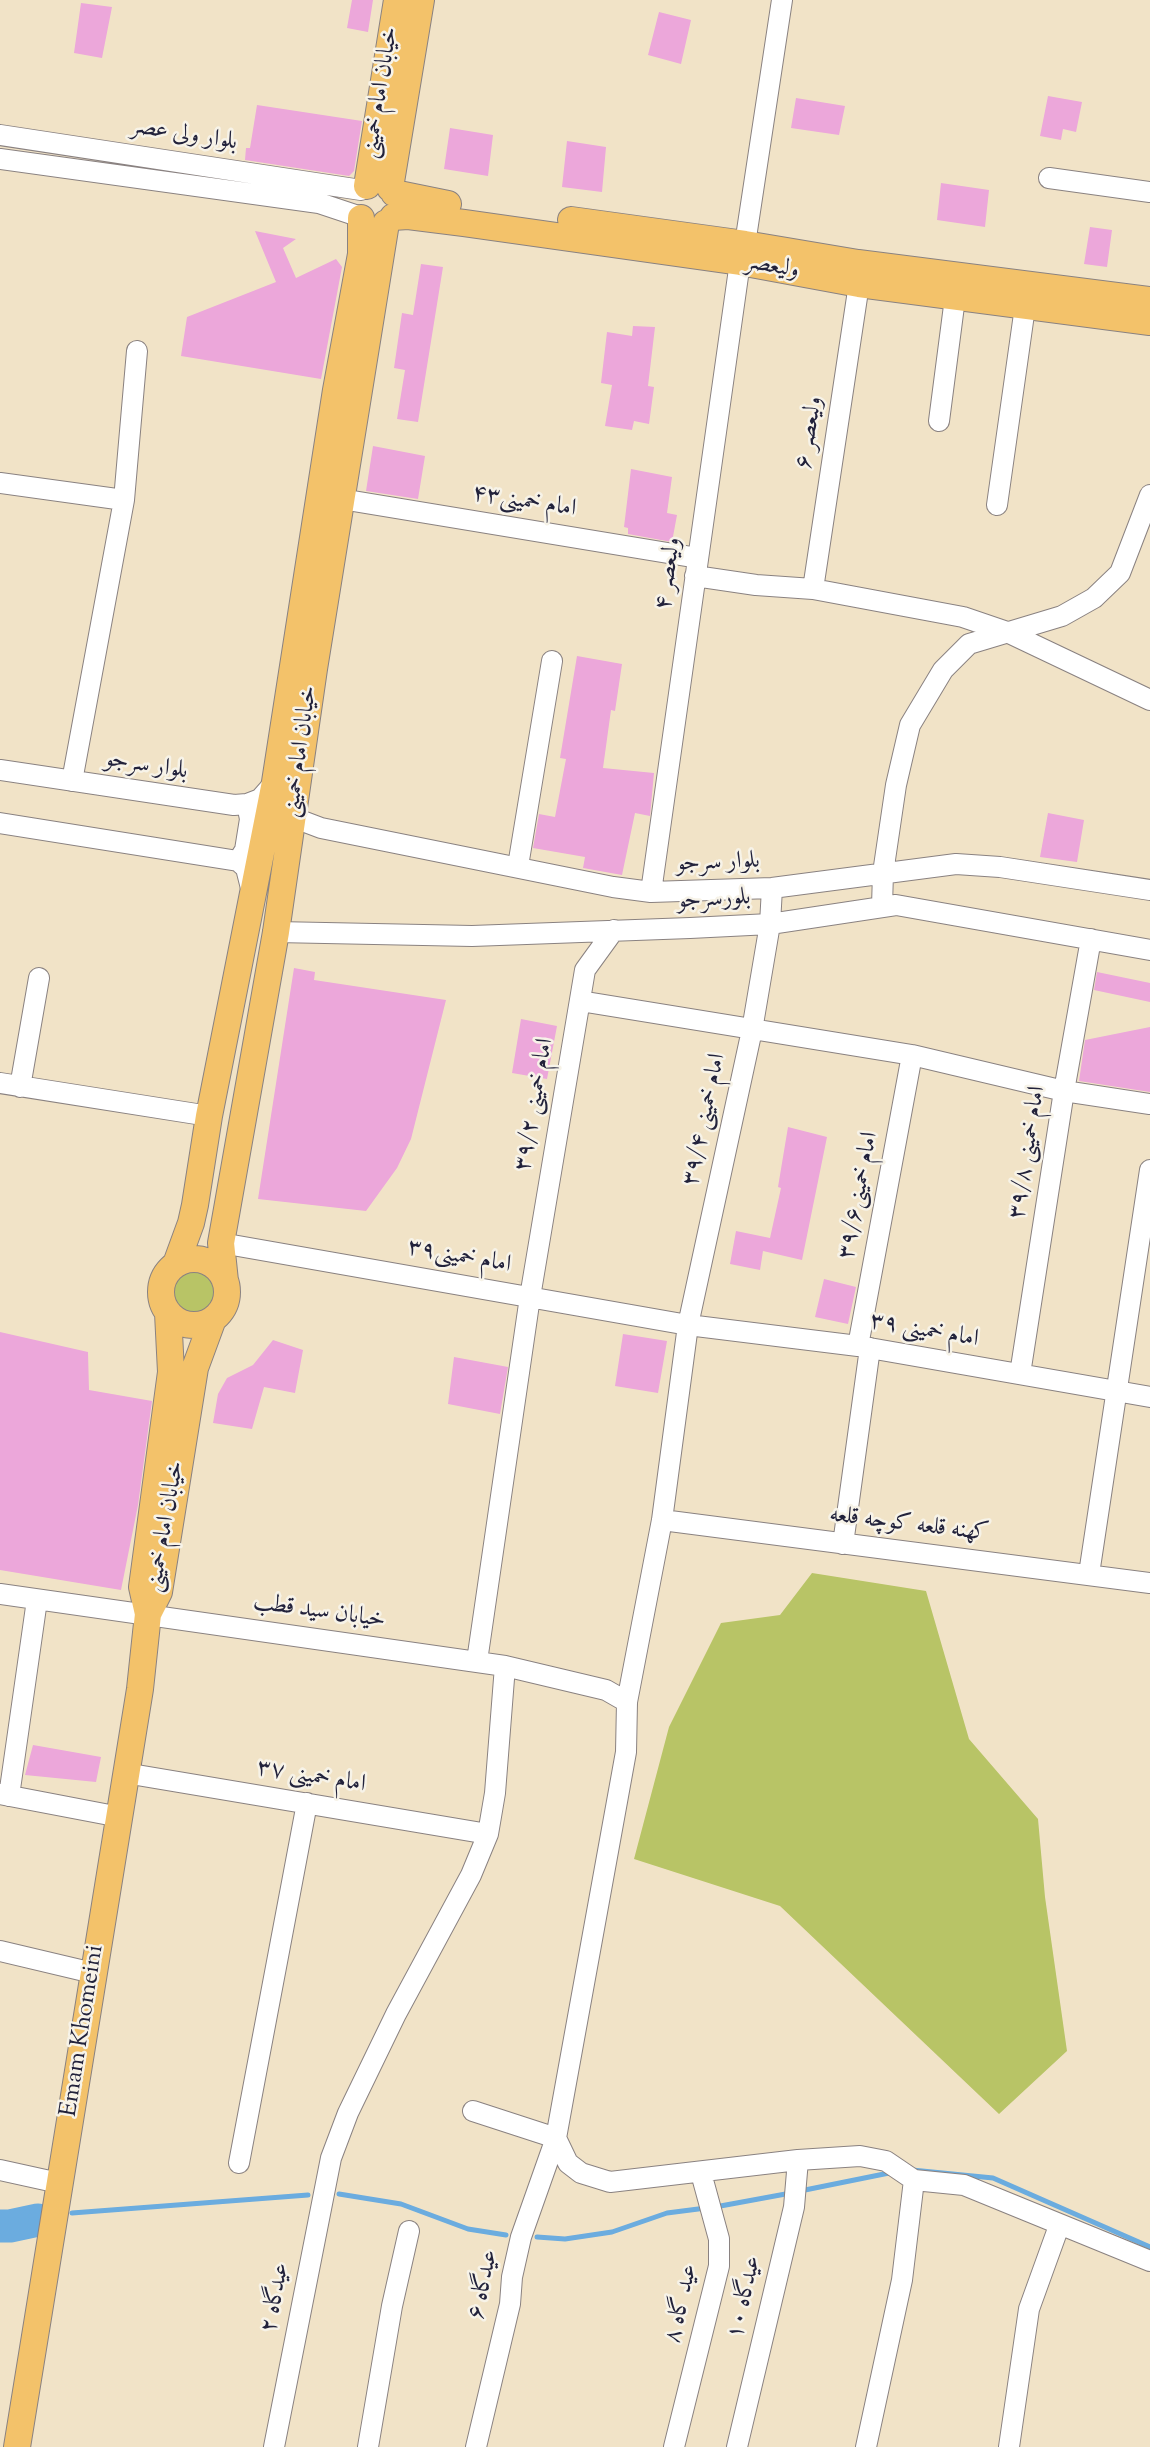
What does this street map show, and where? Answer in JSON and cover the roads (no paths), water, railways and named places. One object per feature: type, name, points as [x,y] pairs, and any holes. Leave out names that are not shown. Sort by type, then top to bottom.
[{"type":"main road","name":"خیابان امام خمینی","points":[[225,1281],[221,1243],[276,932],[341,499],[376,204],[397,0]]},
{"type":"main road","points":[[376,204],[421,0]]},
{"type":"main road","name":"خیابان امام خمینی","points":[[176,1264],[191,1223],[209,1116],[254,900],[275,782],[336,390],[361,254],[376,204]]},
{"type":"main road","name":"ولیعصر","points":[[376,204],[441,220],[742,253],[858,263],[1150,300]]},
{"type":"main road","name":"ولیعصر","points":[[742,253],[859,284],[1150,322]]},
{"type":"main road","points":[[185,1260],[204,1261],[213,1265],[225,1281],[225,1302],[213,1319],[194,1325],[184,1324],[168,1312],[163,1304],[161,1285],[168,1271],[185,1260]]},
{"type":"main road","name":"خیابان امام خمینی","points":[[148,1614],[142,1587],[171,1371],[168,1312]]},
{"type":"main road","name":"خیابان امام خمینی","points":[[148,1614],[159,1592],[195,1368],[213,1319]]},
{"type":"main road","name":"Emam Khomeini","points":[[16,2447],[120,1817],[148,1614]]},
{"type":"street","name":"ولیعصر ۴","points":[[651,892],[742,253],[782,0]]},
{"type":"street","name":"بلوار ولی عصر","points":[[0,135],[376,204]]},
{"type":"street","name":"بلوار ولی عصر","points":[[0,159],[318,203],[376,204]]},
{"type":"street","points":[[1049,178],[1150,192]]},
{"type":"street","name":"ولیعصر ۶","points":[[813,589],[859,284]]},
{"type":"street","points":[[939,421],[955,298]]},
{"type":"street","points":[[997,505],[1025,307]]},
{"type":"street","points":[[72,781],[124,500],[137,351]]},
{"type":"street","points":[[0,483],[124,500]]},
{"type":"street","points":[[882,906],[883,873],[896,785],[910,724],[943,670],[969,644],[1062,616],[1094,598],[1120,573],[1150,495]]},
{"type":"street","name":"امام خمینی۴۳","points":[[341,499],[697,567],[756,585],[813,589],[963,617],[1007,632],[1150,700]]},
{"type":"street","points":[[518,866],[552,661]]},
{"type":"street","name":"بلوار سرجو","points":[[0,771],[212,803],[247,804]]},
{"type":"street","points":[[238,861],[245,850],[250,819],[247,804],[260,799],[275,782]]},
{"type":"street","name":"بلوار سرجو","points":[[292,817],[321,828],[613,887],[651,892],[772,888],[956,864],[1000,867],[1150,890]]},
{"type":"street","points":[[0,824],[238,861],[250,877],[254,900]]},
{"type":"street","name":"امام خمینی ۳۹/۴","points":[[627,1702],[662,1520],[688,1325],[752,1030],[770,924],[772,888]]},
{"type":"street","name":"بلورسرجو","points":[[276,932],[472,936],[770,924],[882,906],[924,909],[1150,950]]},
{"type":"street","name":"امام خمینی ۳۹/۲","points":[[477,1661],[530,1297],[585,970],[614,930]]},
{"type":"street","name":"امام خمینی ۳۹/۸","points":[[1020,1374],[1064,1091],[1092,939]]},
{"type":"street","points":[[20,1086],[39,978]]},
{"type":"street","points":[[580,1001],[912,1055],[1064,1091],[1150,1104]]},
{"type":"street","name":"امام خمینی۳۹/۶","points":[[843,1544],[864,1347],[912,1055]]},
{"type":"street","points":[[0,1083],[209,1116]]},
{"type":"street","points":[[1089,1574],[1118,1391],[1142,1283],[1150,1170]]},
{"type":"street","name":"امام خمینی۳۹","points":[[221,1243],[688,1325]]},
{"type":"street","name":"امام خمینی ۳۹","points":[[688,1325],[864,1347],[1150,1397]]},
{"type":"street","name":"کهنه قلعه کوچه قلعه","points":[[662,1520],[1150,1582]]},
{"type":"street","name":"خیابان سید قطب","points":[[0,1594],[477,1661],[606,1690],[627,1702]]},
{"type":"street","points":[[37,1600],[4,1795],[120,1817]]},
{"type":"street","name":"عیدگاه ۲","points":[[274,2447],[331,2158],[348,2113],[396,2014],[471,1875],[488,1834],[495,1793],[505,1666]]},
{"type":"street","name":"عیدگاه ۶","points":[[476,2447],[510,2304],[512,2277],[521,2237],[556,2138],[626,1752],[627,1702]]},
{"type":"street","name":"امام خمینی ۳۷","points":[[125,1773],[488,1834]]},
{"type":"street","points":[[239,2163],[307,1803]]},
{"type":"street","points":[[0,1951],[93,1973]]},
{"type":"street","points":[[473,2111],[556,2138],[568,2163],[581,2173],[610,2182],[798,2160],[860,2156],[886,2161],[914,2180],[964,2185],[1059,2226],[1150,2261]]},
{"type":"street","name":"عیدگاه ۱۰","points":[[737,2447],[794,2207],[798,2160]]},
{"type":"street","points":[[0,2169],[59,2183]]},
{"type":"street","name":"عید گاه ۸","points":[[674,2447],[719,2266],[719,2239],[701,2173]]},
{"type":"street","points":[[866,2447],[902,2280],[914,2180]]},
{"type":"street","points":[[1009,2447],[1029,2309],[1059,2226]]},
{"type":"street","points":[[368,2447],[392,2306],[409,2231]]},
{"type":"waterway","points":[[912,2170],[993,2178],[1150,2247]]},
{"type":"waterway","points":[[800,2191],[894,2172]]},
{"type":"waterway","points":[[715,2207],[791,2193]]},
{"type":"waterway","points":[[339,2194],[401,2204],[468,2229],[506,2235]]},
{"type":"waterway","points":[[72,2213],[308,2195]]},
{"type":"waterway","points":[[537,2237],[565,2239],[612,2232],[667,2213],[706,2208]]},
{"type":"waterway","points":[[0,2226],[38,2220]]}]
